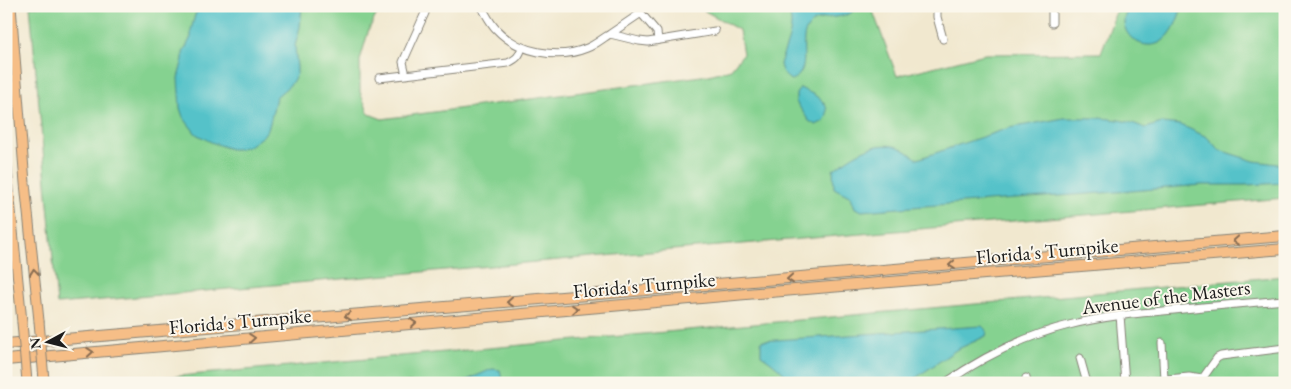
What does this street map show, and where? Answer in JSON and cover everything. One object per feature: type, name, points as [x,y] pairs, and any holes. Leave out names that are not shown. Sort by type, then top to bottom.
[{"type":"highway","name":"Florida's Turnpike","points":[[6,344],[1285,236]]},
{"type":"highway","name":"Florida's Turnpike","points":[[6,360],[756,293],[1285,249]]},
{"type":"main road","points":[[11,6],[25,183],[45,382]]},
{"type":"main road","points":[[6,159],[27,382]]},
{"type":"street","points":[[406,75],[403,62],[425,13],[426,6]]},
{"type":"street","points":[[481,6],[495,27],[507,39],[522,47],[539,52],[567,53],[587,48],[641,13]]},
{"type":"street","points":[[635,6],[657,32],[658,40]]},
{"type":"street","points":[[1052,6],[1052,24]]},
{"type":"street","points":[[937,7],[936,17],[943,39]]},
{"type":"street","points":[[610,34],[643,42],[715,31]]},
{"type":"street","points":[[379,78],[508,63],[515,60],[522,47]]},
{"type":"street","name":"Avenue of the Masters","points":[[945,383],[976,363],[1020,342],[1066,326],[1120,315],[1285,300]]},
{"type":"street","points":[[1120,315],[1125,383],[1194,377],[1205,381],[1217,358],[1221,356],[1285,348]]},
{"type":"street","points":[[1162,343],[1164,379]]},
{"type":"street","points":[[1080,358],[1087,383]]},
{"type":"green space","points":[[30,6],[381,6],[369,29],[360,60],[360,92],[369,114],[382,119],[709,75],[731,69],[743,54],[739,30],[705,11],[700,6],[871,6],[897,76],[985,54],[1101,53],[1118,6],[1285,6],[1285,198],[57,304]]},
{"type":"green space","points":[[1285,276],[1285,383],[102,383]]},
{"type":"water","points":[[200,6],[302,6],[300,27],[295,46],[297,74],[291,84],[276,97],[268,129],[263,136],[249,146],[230,149],[211,142],[196,134],[183,117],[180,108],[178,78],[183,53],[191,37],[195,15]]},
{"type":"water","points":[[785,6],[856,6],[849,14],[822,19],[811,24],[804,36],[802,70],[798,76],[791,80],[784,74],[780,64],[791,27],[789,13]]},
{"type":"water","points":[[1129,6],[1182,6],[1177,21],[1169,35],[1161,42],[1148,45],[1136,42],[1131,38],[1125,27],[1125,15]]},
{"type":"water","points":[[800,88],[818,97],[825,104],[827,113],[824,121],[816,125],[809,121],[796,102],[796,94]]},
{"type":"water","points":[[1064,118],[1126,121],[1145,128],[1162,123],[1181,125],[1207,137],[1219,150],[1254,161],[1285,165],[1285,183],[1202,185],[862,211],[855,208],[851,197],[834,188],[833,170],[855,155],[871,148],[889,145],[898,147],[918,159],[1009,128]]},
{"type":"water","points":[[982,326],[987,331],[986,336],[956,350],[911,383],[792,383],[778,368],[761,355],[761,341]]},
{"type":"water","points":[[492,369],[500,370],[503,383],[460,383]]}]
